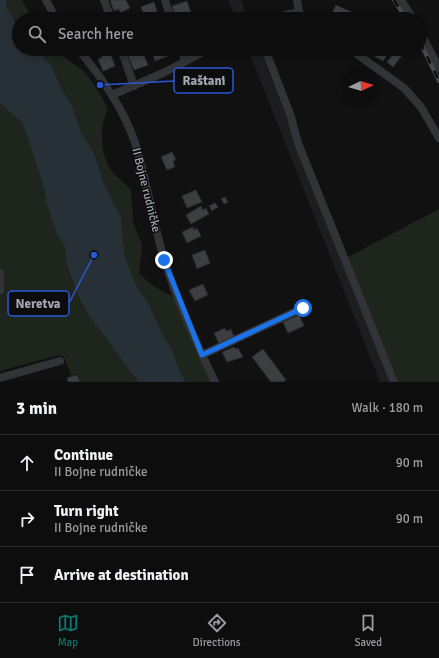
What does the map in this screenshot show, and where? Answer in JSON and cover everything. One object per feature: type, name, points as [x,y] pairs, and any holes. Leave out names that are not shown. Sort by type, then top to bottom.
[{"type":"street","points":[[46,0],[52,12]]},
{"type":"street","points":[[104,0],[108,12]]},
{"type":"street","points":[[165,0],[169,12]]},
{"type":"street","points":[[297,0],[299,12]]},
{"type":"street","points":[[401,0],[409,12]]},
{"type":"street","points":[[427,45],[439,68]]},
{"type":"street","name":"II Bojne rudničke","points":[[83,56],[112,95],[127,123],[139,155],[164,260],[202,355],[215,382]]},
{"type":"street","points":[[123,56],[134,86]]},
{"type":"street","points":[[183,56],[185,61]]},
{"type":"street","points":[[112,95],[134,86],[195,56]]},
{"type":"street","points":[[268,56],[291,117],[298,143],[394,382]]},
{"type":"street","points":[[360,56],[404,88],[421,107],[439,138]]},
{"type":"street","points":[[0,273],[0,290]]},
{"type":"street","points":[[202,355],[303,308]]},
{"type":"street","points":[[0,378],[60,361]]},
{"type":"shaded area","points":[[0,0],[6,0],[12,16],[12,56],[43,56],[51,65],[62,90],[72,105],[81,132],[94,152],[104,184],[121,217],[125,257],[135,283],[149,304],[165,339],[172,348],[178,367],[186,382],[138,382],[88,314],[80,300],[67,265],[64,244],[57,235],[46,202],[45,192],[22,123],[0,103]]},
{"type":"shaded area","points":[[6,0],[22,0],[29,12],[12,12],[12,17],[8,13]]},
{"type":"shaded area","points":[[228,0],[241,0],[245,12],[233,12]]},
{"type":"shaded area","points":[[43,56],[64,56],[86,74],[103,99],[108,109],[103,123],[103,148],[107,163],[111,170],[131,190],[133,222],[142,245],[139,273],[157,288],[179,298],[215,382],[186,382],[178,367],[172,348],[165,339],[149,304],[135,283],[125,257],[121,217],[104,184],[94,152],[81,132],[72,105],[62,90],[51,65]]},
{"type":"shaded area","points":[[251,56],[263,56],[390,382],[380,382]]},
{"type":"shaded area","points":[[0,103],[22,123],[27,135],[45,192],[46,202],[57,235],[64,244],[67,265],[80,300],[88,314],[138,382],[74,382],[64,357],[59,355],[0,371]]},
{"type":"shaded area","points":[[439,209],[439,382],[398,382],[348,257]]},
{"type":"building","points":[[110,0],[126,0],[130,8],[122,12],[120,12],[119,9],[114,11]]},
{"type":"building","points":[[187,1],[191,12],[174,12],[172,6]]},
{"type":"building","points":[[154,2],[157,12],[143,12],[141,7]]},
{"type":"building","points":[[336,5],[351,12],[333,12]]},
{"type":"building","points":[[101,56],[111,56],[115,66],[103,71],[98,59],[102,58]]},
{"type":"building","points":[[128,56],[144,56],[148,65],[134,70]]},
{"type":"building","points":[[153,56],[168,56],[155,61]]},
{"type":"building","points":[[374,56],[386,56],[383,61]]},
{"type":"building","points":[[392,56],[402,56],[393,67],[387,62]]},
{"type":"building","points":[[172,152],[176,160],[173,161],[175,167],[167,170],[161,157]]},
{"type":"building","points":[[196,190],[202,202],[187,208],[182,196]]},
{"type":"building","points":[[225,197],[228,202],[224,204],[221,199]]},
{"type":"building","points":[[215,203],[218,207],[212,211],[209,206]]},
{"type":"building","points":[[201,206],[203,210],[206,208],[209,214],[191,224],[186,215]]},
{"type":"building","points":[[193,227],[194,230],[197,228],[201,236],[187,243],[182,232]]},
{"type":"building","points":[[205,250],[210,263],[197,269],[192,255]]},
{"type":"building","points":[[203,284],[208,295],[195,301],[189,290]]},
{"type":"building","points":[[299,315],[304,326],[288,333],[283,322]]},
{"type":"building","points":[[225,328],[226,331],[231,329],[234,337],[219,344],[214,333]]},
{"type":"building","points":[[234,347],[235,349],[238,348],[243,357],[227,362],[222,352]]},
{"type":"building","points":[[263,349],[286,380],[283,382],[271,382],[252,357]]},
{"type":"building","points":[[77,375],[80,382],[68,382],[67,378]]},
{"type":"railway","points":[[394,0],[402,12]]},
{"type":"railway","points":[[427,56],[439,81]]},
{"type":"place","name":"Raštani","points":[[100,85]]},
{"type":"place","name":"Neretva","points":[[94,255]]},
{"type":"route","points":[[164,260],[202,355],[303,308]]}]
